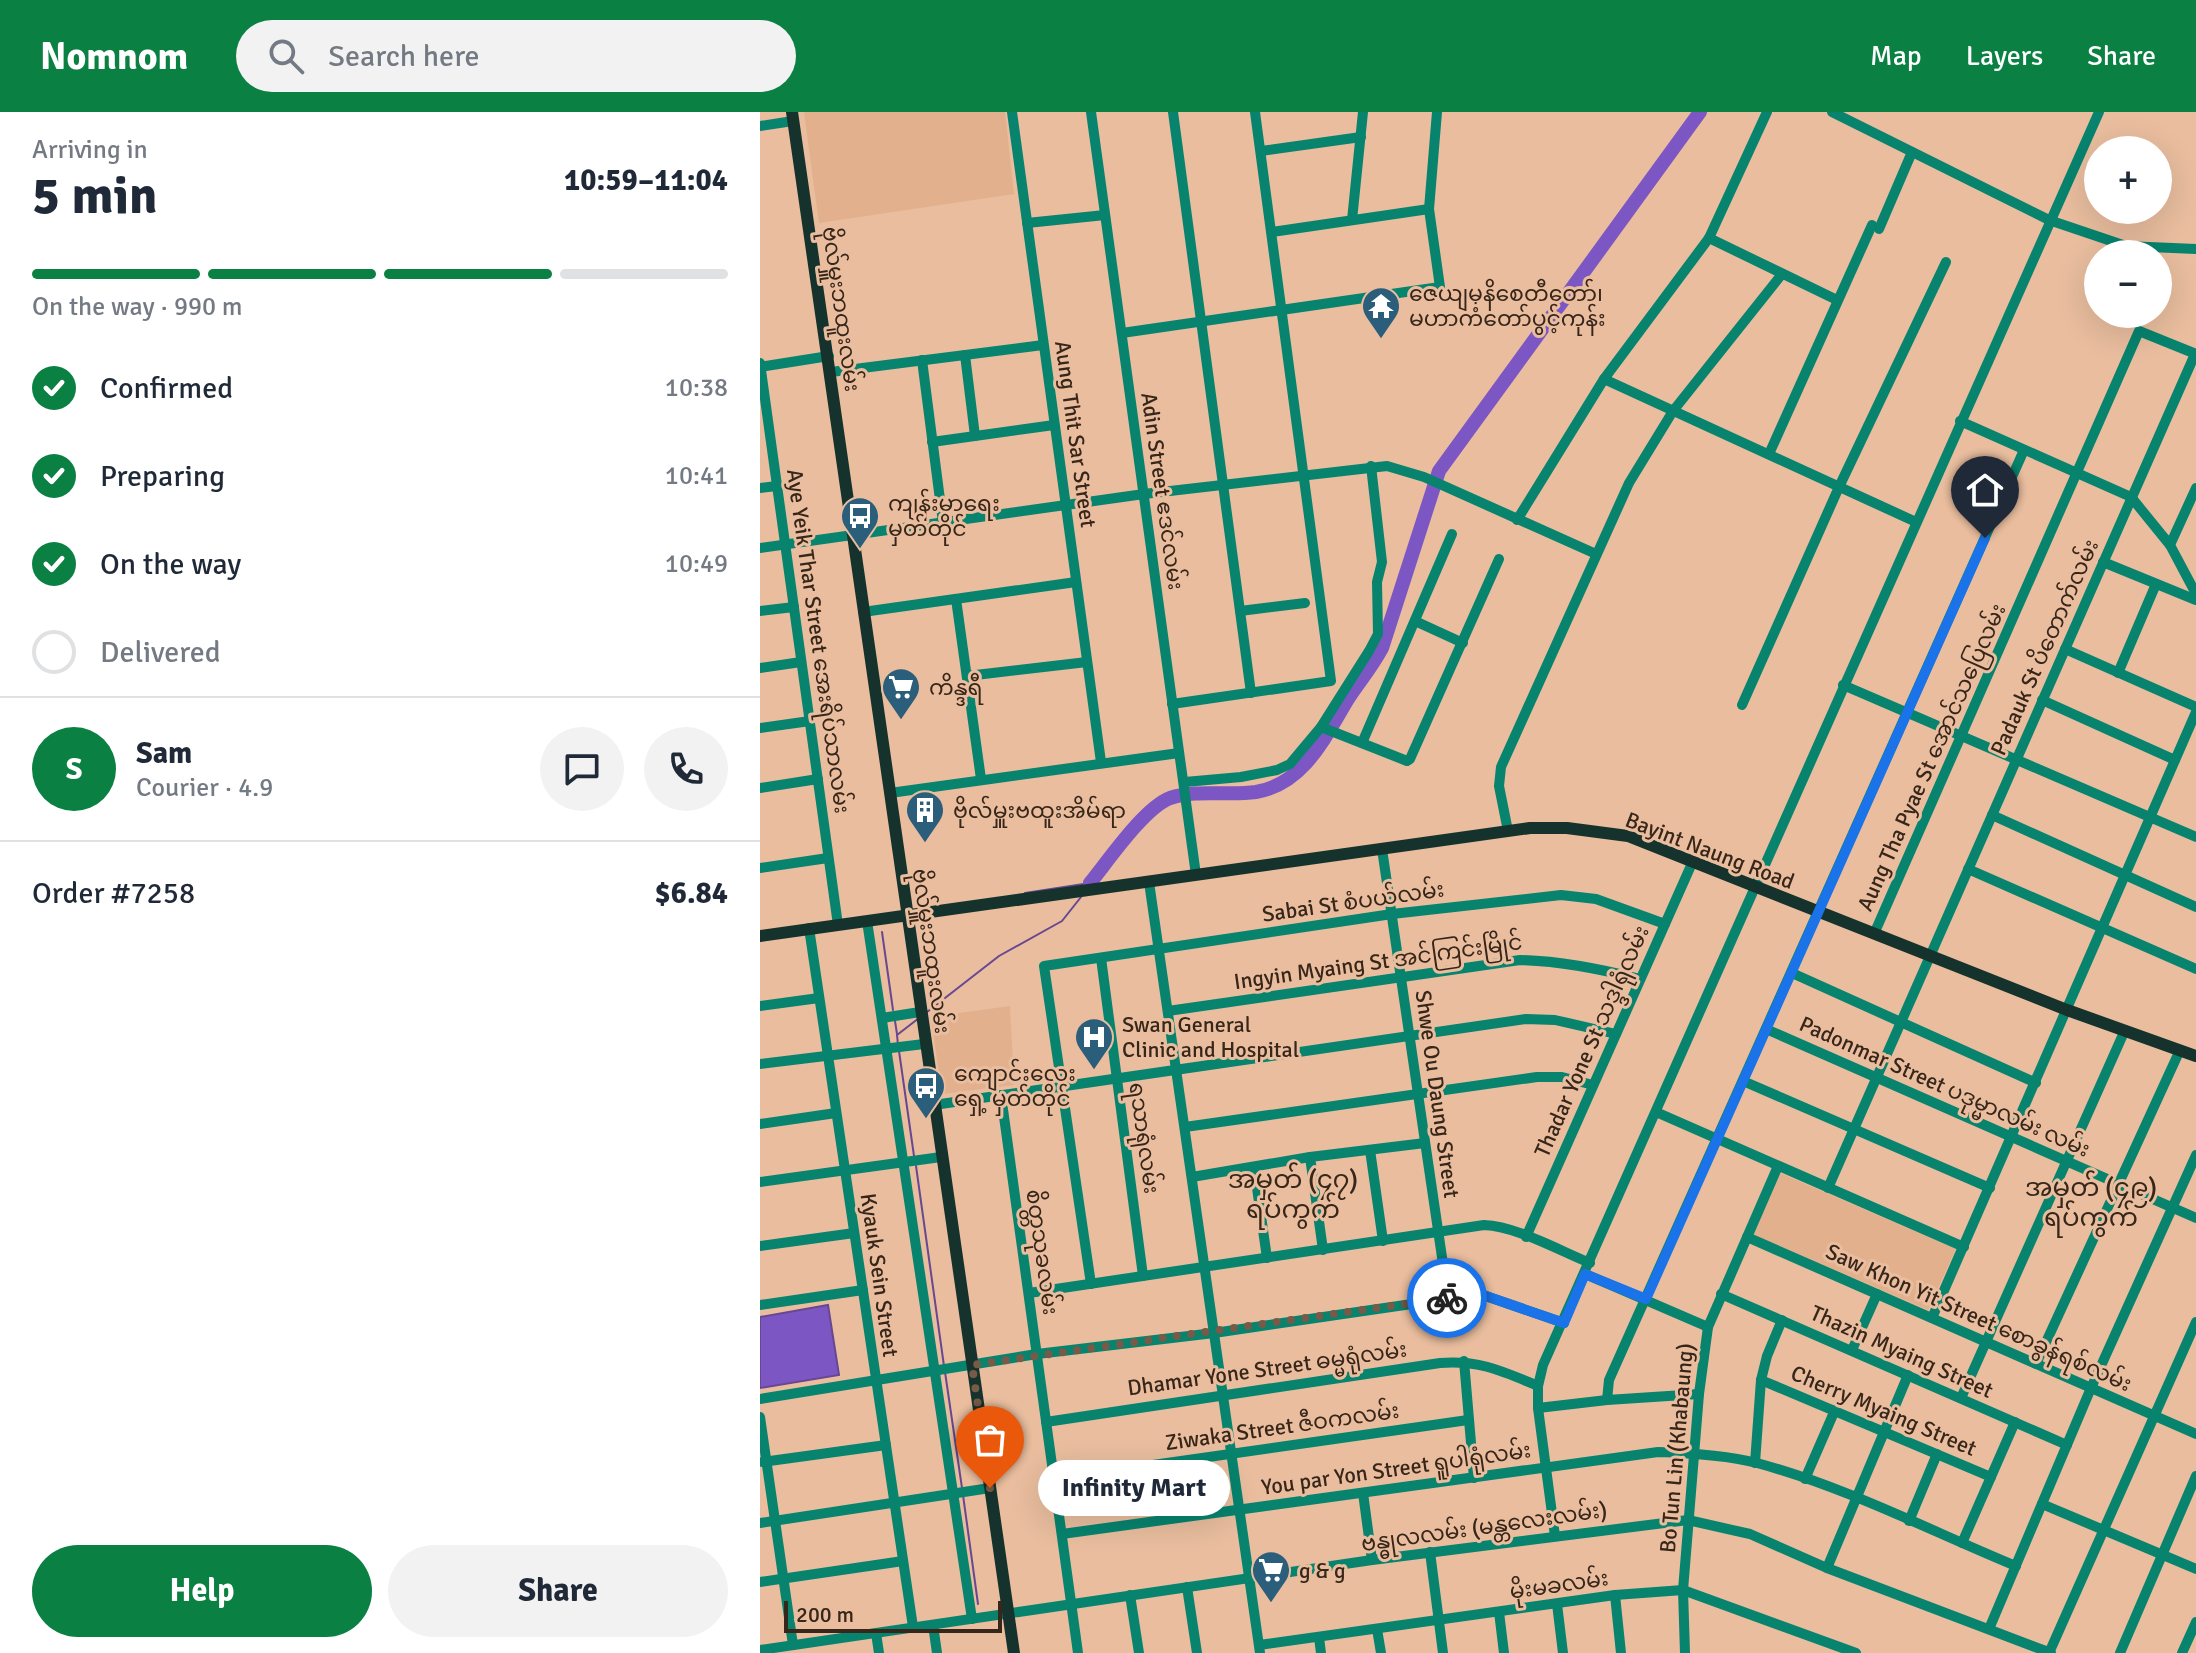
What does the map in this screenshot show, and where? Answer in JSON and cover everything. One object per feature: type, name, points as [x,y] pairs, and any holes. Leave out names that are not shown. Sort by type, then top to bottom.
[{"type":"main road","name":"ဗိုလ်မှူးဘထူးလမ်း","points":[[792,117],[908,915],[918,1045],[934,1105],[1014,1653]]},
{"type":"main road","name":"Bayint Naung Road","points":[[760,936],[1508,831],[1567,828],[1628,836],[2067,1010],[2196,1056]]},
{"type":"street","name":"Aung Thit Sar Street","points":[[1012,112],[1101,762]]},
{"type":"street","name":"Adin Street ဧဒင်လမ်း","points":[[1091,112],[1196,875]]},
{"type":"street","points":[[1173,112],[1251,693]]},
{"type":"street","points":[[1172,704],[1331,681],[1255,112]]},
{"type":"street","points":[[1352,220],[1363,112]]},
{"type":"street","points":[[1122,333],[1440,287],[1429,209],[1437,112]]},
{"type":"street","points":[[1517,520],[1604,379],[1709,238],[1767,112]]},
{"type":"street","points":[[1832,112],[2049,220],[2126,246],[2196,249]]},
{"type":"street","points":[[1555,1536],[1538,1408],[1538,1386],[1543,1365],[2099,112]]},
{"type":"street","points":[[760,126],[792,117]]},
{"type":"street","points":[[1261,151],[1361,137]]},
{"type":"street","points":[[1769,454],[1837,300],[1912,152]]},
{"type":"street","points":[[1272,232],[1429,209]]},
{"type":"street","points":[[1027,223],[1105,215]]},
{"type":"street","points":[[1709,238],[1837,300]]},
{"type":"street","points":[[1742,705],[1839,487],[1946,262]]},
{"type":"street","points":[[1508,831],[1499,786],[1501,767],[1629,483],[1673,411],[1782,274]]},
{"type":"street","name":"Aung Tha Pyae St အောင်သပြေလမ်း","points":[[1874,934],[2139,331],[2196,354]]},
{"type":"street","points":[[831,372],[1043,345]]},
{"type":"street","name":"Padauk St ပိတောက်လမ်း","points":[[1828,1188],[2196,354]]},
{"type":"street","points":[[965,355],[975,436]]},
{"type":"street","points":[[760,366],[829,356]]},
{"type":"street","points":[[922,360],[943,523]]},
{"type":"street","name":"Aye Yeik Thar Street အေးရိပ်သာလမ်း","points":[[760,366],[764,428],[777,486],[838,925]]},
{"type":"street","points":[[1604,379],[1916,522]]},
{"type":"street","points":[[1960,421],[2131,497],[2170,545],[2196,597]]},
{"type":"street","points":[[932,442],[1054,425]]},
{"type":"street","points":[[1607,1400],[1609,1380],[2024,450]]},
{"type":"street","points":[[1185,786],[1277,770],[1290,764],[1329,730],[1378,634],[1377,582],[1382,562],[1371,466]]},
{"type":"street","points":[[760,548],[1065,504],[1387,466],[1424,477],[1596,554]]},
{"type":"street","points":[[760,488],[777,486]]},
{"type":"street","points":[[2170,545],[2196,488]]},
{"type":"street","points":[[1362,743],[1452,534]]},
{"type":"street","points":[[1329,730],[1407,761],[1410,759],[1499,559]]},
{"type":"street","points":[[2103,562],[2196,597]]},
{"type":"street","points":[[863,612],[1076,582]]},
{"type":"street","points":[[2118,673],[2156,584]]},
{"type":"street","points":[[956,599],[981,779]]},
{"type":"street","points":[[1240,611],[1305,603]]},
{"type":"street","points":[[760,611],[794,607]]},
{"type":"street","points":[[1415,621],[1463,643]]},
{"type":"street","points":[[1932,1318],[2196,710],[2065,649]]},
{"type":"street","points":[[760,668],[801,662]]},
{"type":"street","points":[[967,676],[1087,662]]},
{"type":"street","points":[[1843,685],[2196,837]]},
{"type":"street","points":[[2042,700],[2175,760]]},
{"type":"street","points":[[760,728],[810,721]]},
{"type":"street","points":[[890,793],[1179,753]]},
{"type":"street","points":[[760,788],[818,779]]},
{"type":"street","points":[[1992,815],[2196,907]]},
{"type":"street","name":"Shwe Ou Daung Street","points":[[1382,849],[1448,1298]]},
{"type":"street","points":[[760,868],[828,858]]},
{"type":"street","name":"Thadar Yone St သဒ္ဒါရုံလမ်း","points":[[1526,1237],[1693,861]]},
{"type":"street","points":[[1968,869],[2196,969]]},
{"type":"street","points":[[1149,882],[1259,1649]]},
{"type":"street","name":"Sabai St စံပယ်လမ်း","points":[[1060,1087],[1044,966],[1392,914],[1561,895],[1596,899],[1665,924]]},
{"type":"street","points":[[867,921],[890,1047],[934,1371],[961,1494],[972,1619]]},
{"type":"street","name":"Kyauk Sein Street","points":[[809,928],[913,1627]]},
{"type":"street","name":"ရသာရုံလမ်း","points":[[1101,958],[1143,1276]]},
{"type":"street","name":"Ingyin Myaing St အင်ကြင်းမြိုင်","points":[[1168,1011],[1520,960],[1601,969],[1640,979]]},
{"type":"street","points":[[1792,973],[2036,1083]]},
{"type":"street","points":[[760,1006],[819,998]]},
{"type":"street","points":[[885,1018],[915,1013]]},
{"type":"street","points":[[934,1105],[1526,1019],[1555,1020],[1616,1034]]},
{"type":"street","name":"Padonmar Street ပဒုမ္မာလမ်း လမ်း","points":[[1766,1029],[2196,1218]]},
{"type":"street","points":[[1961,1398],[2125,1030]]},
{"type":"street","points":[[760,1064],[918,1045]]},
{"type":"street","points":[[2036,1364],[2180,1050]]},
{"type":"street","points":[[1185,1127],[1537,1077],[1562,1077],[1593,1085]]},
{"type":"street","points":[[1743,1081],[1990,1188]]},
{"type":"street","points":[[1060,1087],[1091,1284]]},
{"type":"street","name":"စိတ္တသုခလမ်း","points":[[1001,1095],[1078,1653]]},
{"type":"street","points":[[1656,1112],[1964,1247]]},
{"type":"street","points":[[760,1124],[836,1113]]},
{"type":"street","points":[[1192,1177],[1310,1157],[1425,1143]]},
{"type":"street","points":[[1370,1150],[1383,1241]]},
{"type":"street","points":[[1989,1629],[2091,1388],[2196,1155]]},
{"type":"street","points":[[760,1182],[941,1157]]},
{"type":"street","points":[[1310,1157],[1323,1250]]},
{"type":"street","name":"Bo Tun Lin (Khabaung)","points":[[1688,1652],[1683,1590],[1699,1394],[1708,1327],[1778,1166]]},
{"type":"street","points":[[1254,1167],[1267,1258]]},
{"type":"street","points":[[1029,1293],[1494,1226],[1590,1263]]},
{"type":"street","points":[[760,1246],[854,1233]]},
{"type":"street","name":"Saw Khon Yit Street စောခွန်ရစ်လမ်း","points":[[1747,1237],[2196,1434]]},
{"type":"street","points":[[1585,1274],[1708,1327]]},
{"type":"street","points":[[760,1305],[863,1290]]},
{"type":"street","points":[[760,1399],[1037,1354],[1214,1333],[1480,1294],[1564,1323]]},
{"type":"street","name":"Thazin Myaing Street","points":[[1721,1294],[2067,1445]]},
{"type":"street","points":[[1852,1350],[1877,1294]]},
{"type":"street","points":[[1755,1463],[1761,1380],[1782,1320]]},
{"type":"street","points":[[2050,1653],[2196,1322]]},
{"type":"street","points":[[1464,1361],[1474,1478]]},
{"type":"street","name":"Dhamar Yone Street ဓမ္မရုံလမ်း","points":[[1046,1422],[1464,1361],[1488,1365],[1538,1386]]},
{"type":"street","points":[[1827,1568],[1908,1375]]},
{"type":"street","name":"Cherry Myaing Street","points":[[1761,1380],[1991,1477]]},
{"type":"street","points":[[1538,1408],[1699,1394]]},
{"type":"street","points":[[1805,1479],[1835,1410]]},
{"type":"street","points":[[760,1417],[763,1462],[775,1520],[793,1645]]},
{"type":"street","name":"Ziwaka Street ဇီဝကလမ်း","points":[[1054,1479],[1468,1420]]},
{"type":"street","points":[[1962,1543],[2015,1422]]},
{"type":"street","points":[[763,1462],[886,1445]]},
{"type":"street","name":"You par Yon Street ရူပါရုံလမ်း","points":[[1062,1534],[1658,1452],[1695,1453],[1755,1463],[1805,1479],[2016,1566]]},
{"type":"street","points":[[1909,1521],[1937,1454]]},
{"type":"street","points":[[2120,1653],[2196,1476]]},
{"type":"street","points":[[760,1523],[990,1488]]},
{"type":"street","points":[[1363,1493],[1372,1560]]},
{"type":"street","points":[[2042,1504],[2196,1569]]},
{"type":"street","name":"ဗန္ဓုလလမ်း (မန္တလေးလမ်း)","points":[[760,1650],[793,1645],[815,1647],[876,1633],[1130,1595],[1430,1552],[1688,1520],[1750,1534],[1827,1568],[2050,1653]]},
{"type":"street","points":[[1430,1552],[1443,1653]]},
{"type":"street","points":[[760,1582],[903,1561]]},
{"type":"street","points":[[1187,1587],[1197,1653]]},
{"type":"street","name":"မိုးမခလမ်း","points":[[1259,1649],[1319,1637],[1615,1595],[1683,1590],[1856,1653]]},
{"type":"street","points":[[1130,1595],[1139,1653]]},
{"type":"street","points":[[1615,1595],[1621,1653]]},
{"type":"street","points":[[1557,1604],[1563,1653]]},
{"type":"street","points":[[1499,1612],[1504,1653]]},
{"type":"street","points":[[2182,1653],[2196,1622]]},
{"type":"street","points":[[933,1625],[937,1653]]},
{"type":"street","points":[[1377,1629],[1381,1653]]},
{"type":"street","points":[[876,1633],[879,1653]]},
{"type":"street","points":[[1319,1637],[1321,1653]]},
{"type":"shaded area","points":[[804,112],[1005,112],[1014,194],[819,223]]},
{"type":"shaded area","points":[[1010,1006],[1014,1085],[942,1094],[931,1017]]},
{"type":"shaded area","points":[[1780,1173],[1956,1249],[1928,1310],[1752,1234]]},
{"type":"shaded area","points":[[828,1305],[839,1375],[760,1388],[760,1317]]},
{"type":"waterway","points":[[1090,883],[1149,812],[1170,798],[1202,793],[1256,792],[1287,779],[1311,757],[1382,648],[1439,471],[1700,112]]},
{"type":"waterway","points":[[1025,893],[1090,883]]},
{"type":"waterway","points":[[927,1012],[999,956],[1062,921],[1081,897]]},
{"type":"waterway","points":[[882,932],[893,1010]]},
{"type":"waterway","points":[[898,1045],[897,1035],[919,1018]]},
{"type":"waterway","points":[[895,1021],[897,1034]]},
{"type":"waterway","points":[[899,1051],[914,1156]]},
{"type":"waterway","points":[[916,1166],[944,1366]]},
{"type":"waterway","points":[[945,1372],[962,1488]]},
{"type":"waterway","points":[[963,1495],[978,1604]]},
{"type":"way so far","points":[[990,1488],[972,1365],[1447,1298]]},
{"type":"place","name":"ဇေယျမုနိစေတီတော်၊ မဟာကံတော်ပွင့်ကုန်း","points":[[1381,340]]},
{"type":"place","name":"ကျန်းမာရေး မှတ်တိုင်","points":[[860,550]]},
{"type":"place","name":"ကိန္ဒရီ","points":[[901,721]]},
{"type":"place","name":"ဗိုလ်မှူးဗထူးအိမ်ရာ","points":[[925,844]]},
{"type":"place","name":"Swan General Clinic and Hospital","points":[[1094,1071]]},
{"type":"place","name":"ကျောင်းလေး ရှေ့ မှတ်တိုင်","points":[[926,1120]]},
{"type":"place","name":"Infinity Mart","points":[[990,1488]]},
{"type":"place","name":"g & g","points":[[1271,1604]]},
{"type":"district","name":"အမှတ် (၄၇) ရပ်ကွက်","points":[[1293,1194]]},
{"type":"district","name":"အမှတ် (၄၉) ရပ်ကွက်","points":[[2091,1202]]},
{"type":"route","points":[[1447,1298],[1480,1294],[1564,1323],[1585,1274],[1646,1299],[1985,538]]}]
